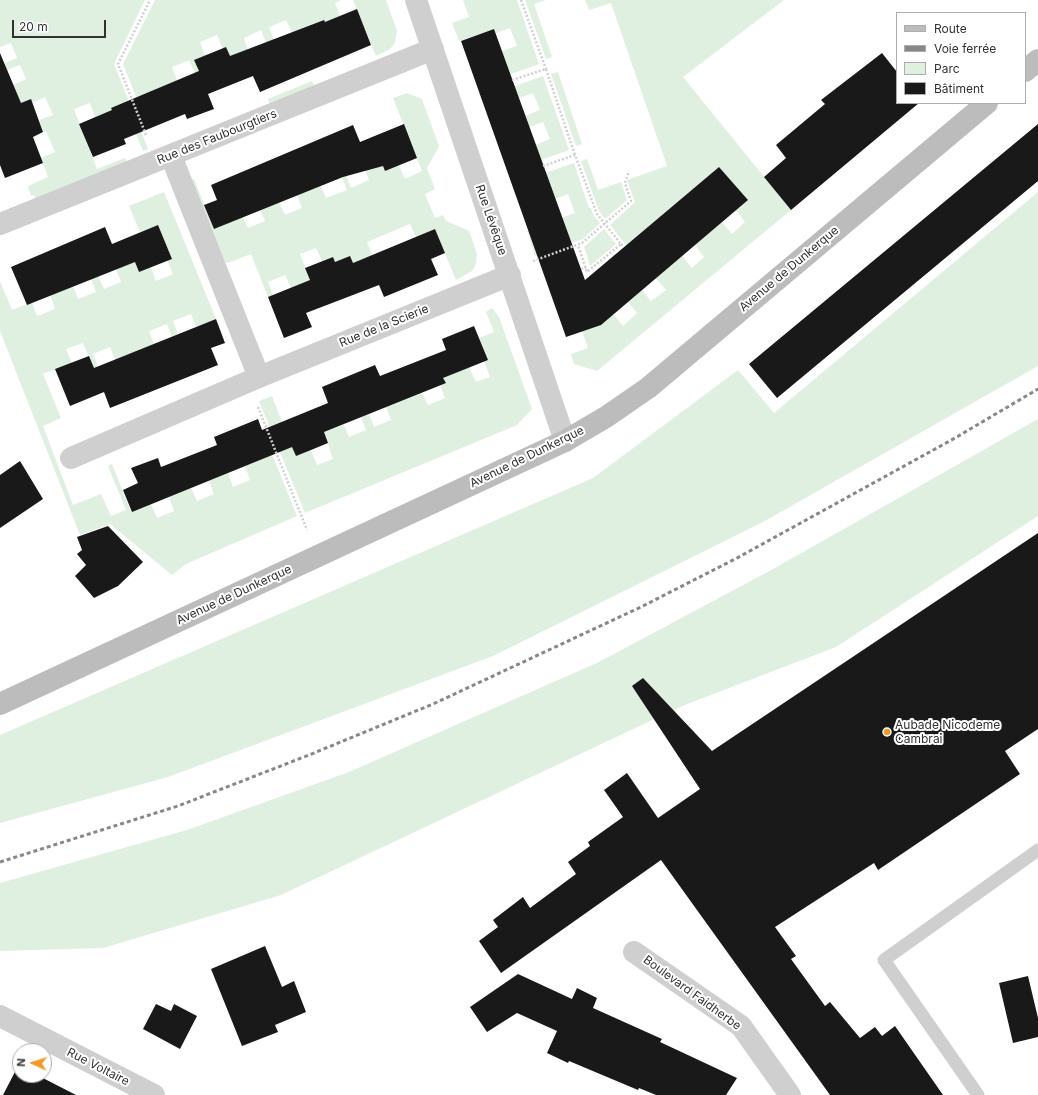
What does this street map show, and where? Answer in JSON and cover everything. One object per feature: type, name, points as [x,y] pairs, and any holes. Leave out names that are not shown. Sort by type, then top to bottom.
[{"type":"main road","points":[[1026,70],[1038,60]]},
{"type":"main road","name":"Avenue de Dunkerque","points":[[0,704],[565,441],[606,417],[648,388],[985,104]]},
{"type":"street","name":"Rue Lévêque","points":[[416,0],[565,441]]},
{"type":"street","name":"Rue des Faubourgtiers","points":[[0,224],[433,49]]},
{"type":"street","points":[[164,159],[254,380]]},
{"type":"street","name":"Rue de la Scierie","points":[[71,458],[509,272]]},
{"type":"street","name":"Boulevard Faidherbe","points":[[634,952],[741,1026],[790,1095]]},
{"type":"street","name":"Rue Voltaire","points":[[0,1016],[154,1095]]},
{"type":"lane","points":[[978,1095],[884,960],[1038,850]]},
{"type":"path","points":[[150,0],[118,64],[164,159]]},
{"type":"path","points":[[521,0],[597,214],[624,247]]},
{"type":"path","points":[[512,80],[546,69]]},
{"type":"path","points":[[543,166],[575,155]]},
{"type":"path","points":[[509,272],[578,245],[631,202],[625,183],[629,171]]},
{"type":"path","points":[[578,245],[587,272],[621,244]]},
{"type":"path","points":[[582,269],[586,268]]},
{"type":"path","points":[[254,380],[317,556]]},
{"type":"green space","points":[[0,0],[145,0],[114,64],[148,149],[143,151],[123,103],[111,108],[112,110],[95,117],[90,103],[74,109],[97,169],[125,158],[128,164],[37,200],[34,195],[31,196],[28,186],[48,177],[41,158],[55,152],[46,131],[44,132],[39,120],[53,115],[45,97],[32,103],[19,104],[13,85],[26,79],[20,65],[7,70],[5,63],[17,58],[11,43],[0,47]]},
{"type":"green space","points":[[155,0],[341,0],[335,3],[340,16],[325,22],[323,20],[292,32],[286,20],[269,27],[274,40],[266,43],[261,30],[244,38],[248,50],[230,57],[226,48],[223,49],[217,35],[200,42],[205,56],[194,60],[199,72],[195,73],[189,60],[172,67],[177,80],[159,88],[164,102],[144,109],[152,128],[149,129],[123,64]]},
{"type":"green space","points":[[353,0],[386,0],[397,31],[395,43],[390,49],[376,56]]},
{"type":"green space","points":[[463,0],[517,0],[539,64],[511,74],[502,51],[517,46],[510,28],[496,33],[494,29],[459,41],[452,23],[469,17]]},
{"type":"green space","points":[[525,0],[546,0],[534,4],[552,57],[546,59]]},
{"type":"green space","points":[[585,0],[784,0],[683,77],[791,210],[597,371],[574,364],[571,354],[588,348],[582,331],[613,314],[623,326],[637,313],[628,302],[642,290],[651,301],[666,290],[656,278],[682,256],[692,268],[704,257],[695,245],[722,222],[732,234],[745,222],[736,210],[748,200],[719,167],[626,245],[610,225],[635,202],[627,180],[667,166],[611,3],[589,10]]},
{"type":"green space","points":[[558,72],[582,144],[576,146],[551,74]]},
{"type":"green space","points":[[543,76],[569,150],[541,160],[535,145],[550,139],[543,122],[529,127],[525,116],[540,110],[533,93],[519,98],[515,86]]},
{"type":"green space","points":[[312,81],[315,88],[271,106],[268,99]]},
{"type":"green space","points":[[407,93],[422,99],[439,146],[427,168],[435,189],[425,194],[435,218],[443,215],[446,221],[469,231],[477,254],[476,264],[472,271],[456,280],[435,229],[416,237],[410,224],[367,242],[372,255],[353,263],[335,262],[333,257],[322,261],[316,248],[300,254],[310,280],[291,288],[285,275],[268,282],[273,295],[268,297],[251,254],[228,263],[224,262],[189,181],[194,179],[214,229],[242,215],[248,228],[265,221],[260,210],[279,202],[285,215],[302,208],[297,195],[321,186],[326,198],[347,190],[342,177],[346,175],[351,188],[369,180],[364,168],[381,161],[385,171],[399,165],[405,179],[422,171],[393,98]]},
{"type":"green space","points":[[587,159],[598,190],[621,182],[627,200],[605,219],[599,211],[581,161]]},
{"type":"green space","points":[[574,163],[589,208],[591,208],[594,216],[600,223],[583,239],[535,256],[527,230],[575,213],[568,194],[555,199],[545,173]]},
{"type":"green space","points":[[164,192],[216,319],[196,327],[191,314],[173,321],[178,334],[172,337],[167,324],[149,331],[154,344],[116,362],[110,347],[93,354],[99,369],[95,370],[83,343],[66,349],[72,363],[43,374],[61,418],[43,426],[73,505],[101,494],[111,516],[126,510],[108,466],[112,464],[131,512],[151,504],[157,518],[174,511],[169,497],[191,488],[197,501],[214,494],[209,481],[228,473],[233,487],[250,480],[245,466],[256,462],[253,456],[270,449],[297,516],[186,564],[172,575],[110,524],[80,535],[0,331],[0,281],[12,310],[32,302],[37,316],[55,309],[50,295],[73,286],[78,299],[96,292],[91,279],[98,276],[104,289],[121,282],[116,269],[135,261],[139,272],[151,267],[156,281],[173,274],[167,260],[172,259],[158,225],[140,232],[129,206]]},
{"type":"green space","points":[[1038,192],[1038,366],[763,522],[493,656],[168,777],[0,823],[0,735],[593,478],[738,370],[774,413]]},
{"type":"green space","points":[[604,229],[616,244],[590,266],[584,247]]},
{"type":"green space","points":[[493,309],[499,317],[532,409],[517,425],[305,513],[259,401],[272,396],[282,422],[311,450],[317,465],[333,459],[324,432],[344,425],[349,437],[366,430],[361,417],[369,414],[374,427],[391,420],[386,407],[422,393],[428,405],[445,398],[440,385],[445,383],[443,378],[469,367],[476,382],[490,377],[484,361],[488,360],[479,338],[494,332],[486,312]]},
{"type":"green space","points":[[1038,419],[1038,516],[836,647],[682,706],[281,895],[103,948],[0,951],[0,883],[187,830],[349,772],[599,662],[775,568]]},
{"type":"building","points":[[357,9],[371,45],[260,92],[253,76],[208,94],[214,109],[187,119],[185,114],[124,139],[126,144],[93,157],[79,124],[112,110],[111,108],[199,71],[194,60],[226,47],[230,56]]},
{"type":"building","points":[[494,29],[585,280],[719,167],[748,200],[601,325],[566,337],[461,41]]},
{"type":"building","points":[[0,53],[21,103],[31,99],[43,132],[33,137],[43,163],[5,178],[0,165]]},
{"type":"building","points":[[882,53],[896,71],[896,104],[918,104],[791,210],[764,177],[786,158],[776,145],[825,104],[821,100]]},
{"type":"building","points":[[404,124],[417,158],[385,171],[383,166],[343,177],[214,229],[204,205],[217,200],[211,185],[353,125],[360,142]]},
{"type":"building","points":[[1038,124],[1038,181],[777,398],[749,364]]},
{"type":"building","points":[[158,225],[172,259],[139,272],[135,262],[27,305],[11,267],[105,227],[112,244]]},
{"type":"building","points":[[435,229],[445,253],[431,259],[438,275],[384,297],[379,285],[306,313],[312,327],[284,338],[268,297],[310,280],[305,268],[333,257],[335,262],[350,256],[353,263]]},
{"type":"building","points":[[216,319],[225,343],[211,348],[218,365],[110,408],[104,392],[70,406],[55,369],[89,356],[94,368]]},
{"type":"building","points":[[474,326],[488,360],[443,378],[446,383],[324,432],[328,443],[311,450],[296,456],[292,447],[132,512],[123,490],[138,483],[131,468],[158,458],[161,467],[217,445],[214,437],[258,419],[262,430],[328,403],[322,387],[375,365],[380,376],[446,350],[442,339]]},
{"type":"building","points":[[20,461],[43,499],[0,528],[0,475]]},
{"type":"building","points":[[108,526],[143,562],[118,586],[94,598],[75,576],[86,565],[77,554],[82,550],[77,537]]},
{"type":"building","points":[[1038,533],[1038,729],[1005,751],[1020,774],[878,870],[874,863],[775,927],[796,956],[791,959],[825,1006],[830,1002],[860,1038],[875,1027],[882,1036],[895,1026],[943,1095],[830,1095],[661,860],[501,973],[479,941],[498,927],[493,920],[523,897],[530,908],[576,874],[568,862],[590,846],[588,842],[623,817],[604,790],[627,773],[658,818],[700,789],[632,686],[643,678],[712,751]]},
{"type":"building","points":[[265,946],[282,987],[294,981],[306,1012],[275,1025],[278,1032],[242,1046],[211,969]]},
{"type":"building","points":[[518,974],[572,999],[577,988],[597,998],[593,1008],[662,1039],[660,1042],[737,1078],[726,1095],[656,1095],[639,1088],[638,1090],[569,1061],[568,1063],[547,1053],[557,1031],[517,1013],[487,1032],[470,1007]]},
{"type":"building","points":[[1028,976],[1038,1018],[1038,1037],[1013,1043],[999,983]]},
{"type":"building","points":[[156,1004],[171,1011],[174,1004],[197,1016],[180,1049],[143,1029]]},
{"type":"building","points":[[12,1078],[12,1083],[52,1083],[76,1095],[3,1095]]},
{"type":"railway","points":[[0,862],[178,806],[309,755],[433,704],[641,607],[737,558],[955,438],[1038,389]]},
{"type":"place","name":"Aubade Nicodeme Cambrai","points":[[887,732]]}]
